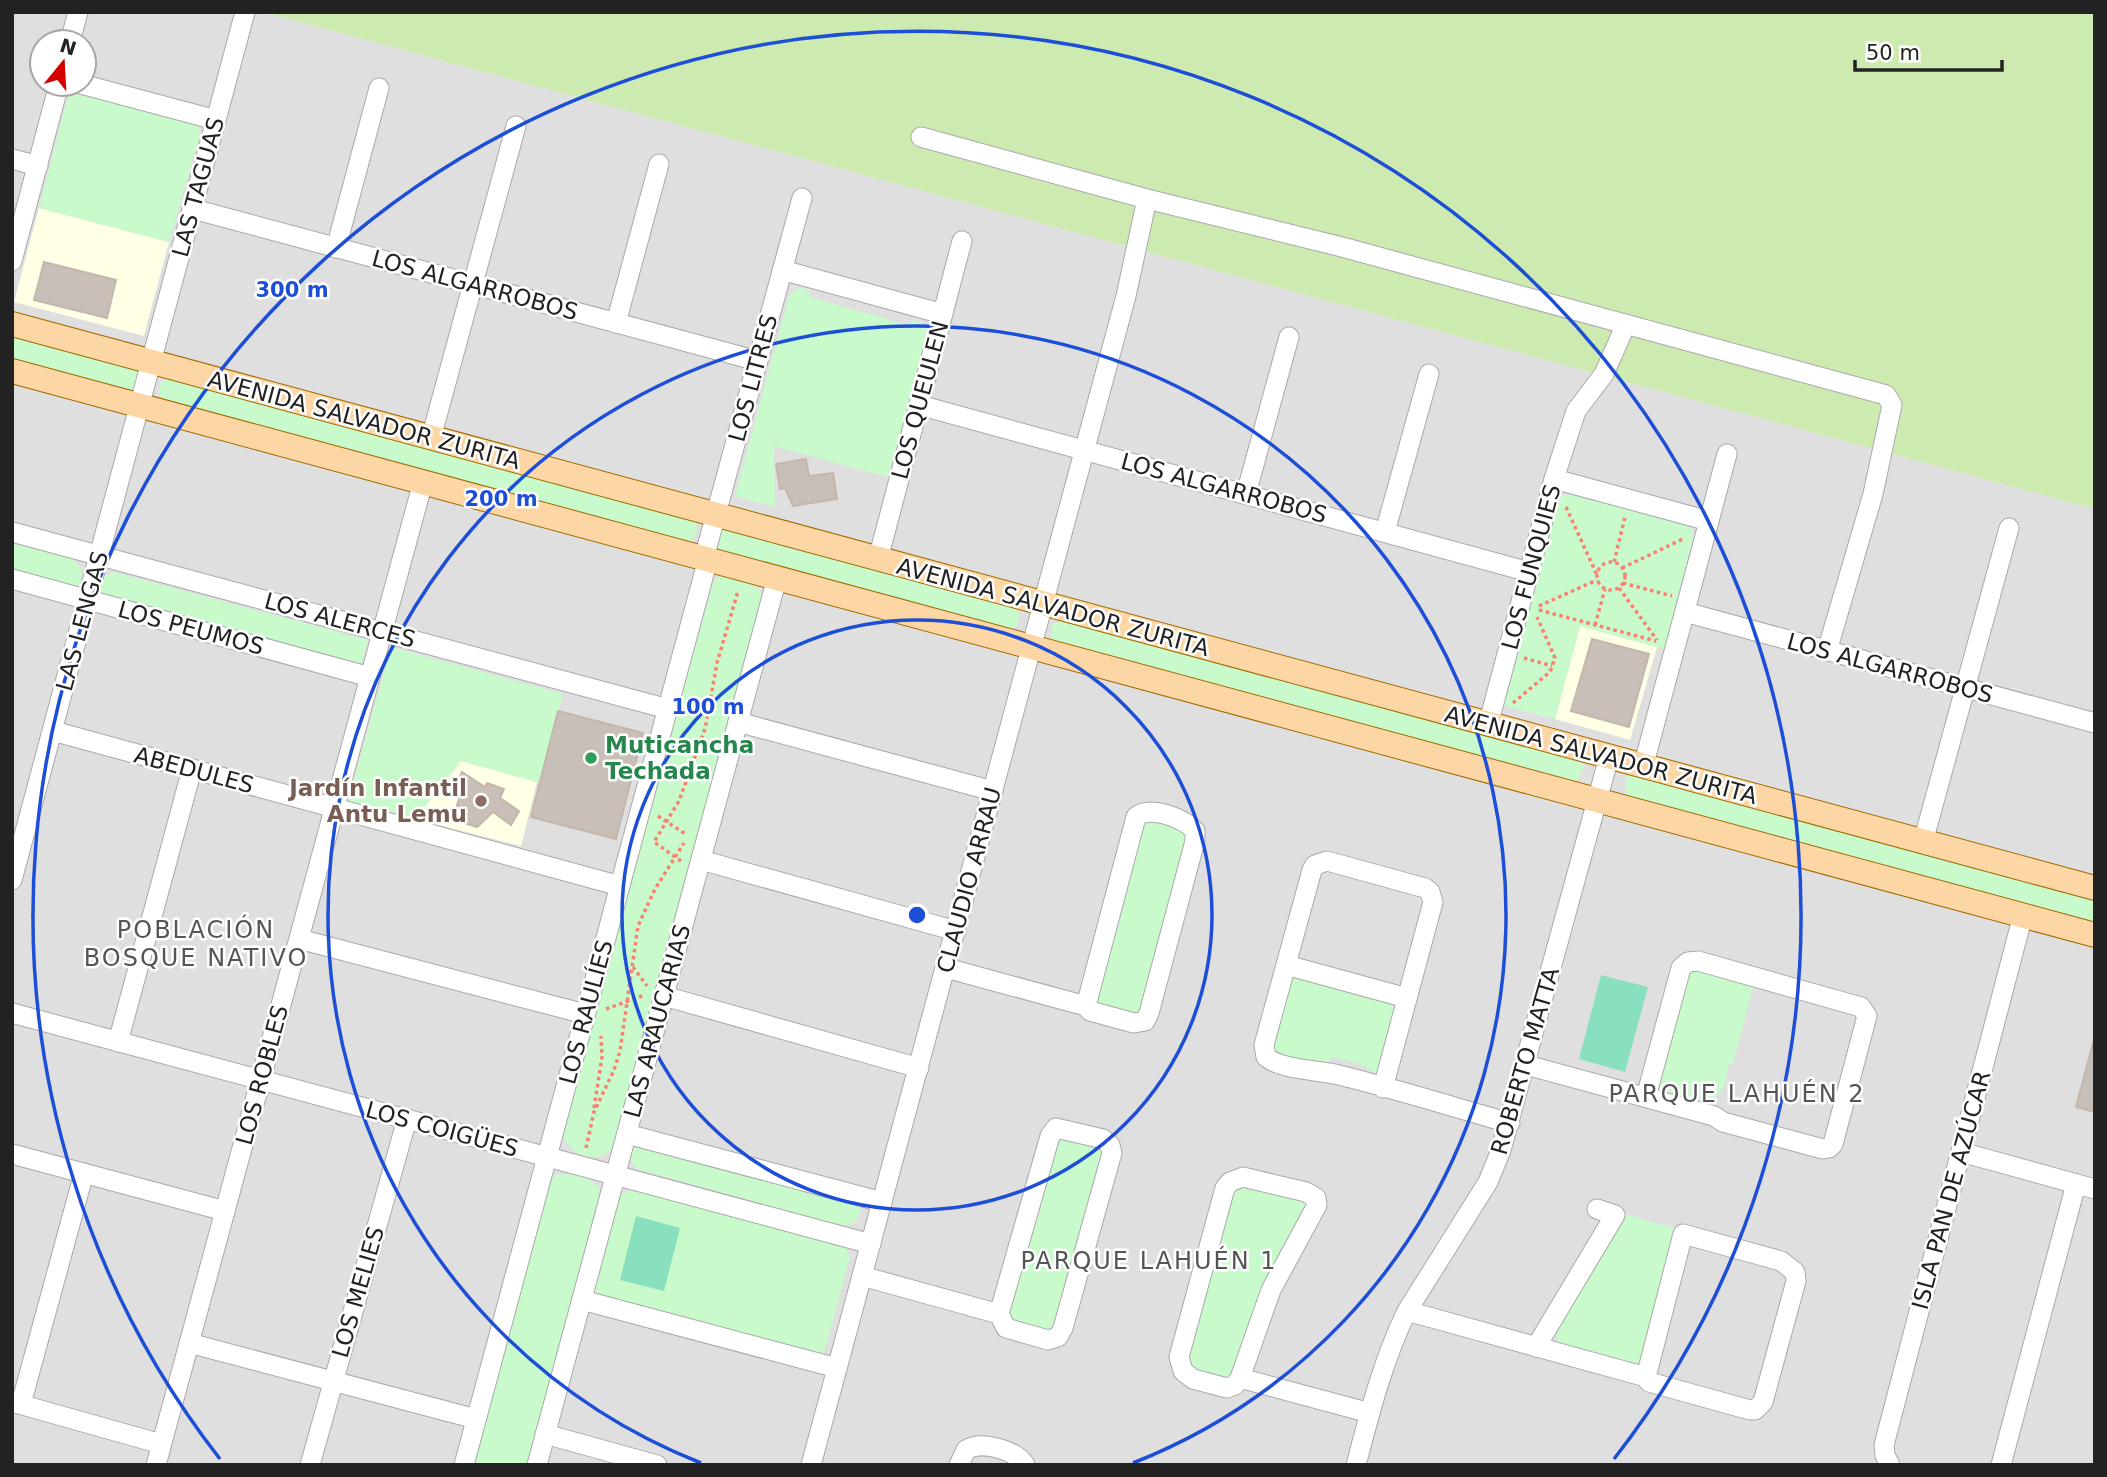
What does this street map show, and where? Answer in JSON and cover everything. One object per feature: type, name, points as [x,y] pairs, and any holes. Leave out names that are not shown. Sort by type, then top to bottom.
[{"type":"main road","name":"AVENIDA SALVADOR ZURITA","points":[[12,324],[1044,604],[1496,718],[1643,767],[2095,888]]},
{"type":"main road","name":"AVENIDA SALVADOR ZURITA","points":[[12,371],[2095,935]]},
{"type":"street","name":"LAS TAGUAS","points":[[153,363],[245,12]]},
{"type":"street","points":[[336,248],[379,88]]},
{"type":"street","points":[[98,89],[216,120]]},
{"type":"street","points":[[12,261],[55,98]]},
{"type":"street","points":[[431,438],[516,126]]},
{"type":"street","points":[[921,137],[1147,199],[1342,247],[1886,395],[1892,405],[1873,494],[1827,651]]},
{"type":"street","points":[[12,159],[38,166]]},
{"type":"street","points":[[616,323],[659,164]]},
{"type":"street","name":"LOS LITRES","points":[[706,559],[802,198]]},
{"type":"street","name":"CLAUDIO ARRAU","points":[[811,1465],[1126,296],[1147,199]]},
{"type":"street","name":"LOS ALGARROBOS","points":[[193,209],[758,361]]},
{"type":"street","name":"LOS QUEULEN","points":[[878,559],[962,241]]},
{"type":"street","points":[[782,270],[943,314]]},
{"type":"street","name":"LOS FUNQUIES","points":[[1496,718],[1507,653],[1554,479],[1576,411],[1604,374],[1626,324]]},
{"type":"street","points":[[1246,494],[1289,337]]},
{"type":"street","name":"LAS LENGAS","points":[[14,868],[153,363]]},
{"type":"street","points":[[1385,532],[1429,374]]},
{"type":"street","name":"LOS ALGARROBOS","points":[[919,405],[1529,572]]},
{"type":"street","points":[[1643,767],[1666,644],[1686,606],[1727,454]]},
{"type":"street","points":[[1554,479],[1629,499],[1708,525]]},
{"type":"street","name":"LOS ROBLES","points":[[156,1465],[423,482]]},
{"type":"street","points":[[1923,842],[2009,528]]},
{"type":"street","name":"LOS ALERCES","points":[[12,532],[668,709]]},
{"type":"street","name":"LOS RAULÍES","points":[[464,1465],[547,1157],[591,1014],[620,886],[706,559]]},
{"type":"street","name":"LAS ARAUCARIAS","points":[[537,1465],[777,578]]},
{"type":"street","name":"LOS PEUMOS","points":[[12,579],[370,677]]},
{"type":"street","name":"LOS ALGARROBOS","points":[[1686,606],[1827,651],[2095,723]]},
{"type":"street","points":[[738,722],[993,791]]},
{"type":"street","name":"ABEDULES","points":[[52,731],[620,886]]},
{"type":"street","name":"ROBERTO MATTA","points":[[1356,1465],[1386,1359],[1407,1311],[1488,1182],[1510,1123],[1609,757]]},
{"type":"street","points":[[118,1042],[192,769]]},
{"type":"street","points":[[946,968],[1086,1006],[1090,1011],[1134,1023],[1145,1021],[1195,841],[1195,831],[1186,822],[1151,812],[1136,817],[1086,1006]]},
{"type":"street","points":[[1383,1088],[1433,902],[1430,892],[1425,888],[1339,864],[1321,862],[1312,870],[1264,1045],[1266,1057],[1279,1064],[1337,1074],[1383,1088],[1510,1123]]},
{"type":"street","points":[[699,866],[956,931]]},
{"type":"street","name":"ISLA PAN DE AZÚCAR","points":[[1890,1465],[1884,1445],[2023,915]]},
{"type":"street","points":[[299,939],[591,1014]]},
{"type":"street","points":[[1526,1065],[1823,1149],[1833,1144],[1867,1016],[1861,1007],[1698,961],[1689,962],[1681,968],[1646,1097]]},
{"type":"street","points":[[1286,965],[1407,998]]},
{"type":"street","points":[[664,996],[919,1068]]},
{"type":"street","name":"LOS COIGÜES","points":[[12,1013],[871,1244]]},
{"type":"street","name":"LOS MELIES","points":[[310,1465],[407,1119]]},
{"type":"street","points":[[862,1276],[999,1314],[1006,1328],[1048,1340],[1058,1337],[1063,1328],[1112,1153],[1107,1141],[1061,1128],[1051,1132],[999,1314]]},
{"type":"street","points":[[627,1134],[882,1202]]},
{"type":"street","points":[[1962,1152],[2085,1186],[2001,1465]]},
{"type":"street","points":[[12,1154],[225,1212]]},
{"type":"street","points":[[83,1173],[17,1403],[161,1444]]},
{"type":"street","points":[[1243,1177],[1306,1192],[1317,1201],[1271,1290],[1240,1378],[1235,1385],[1227,1388],[1193,1379],[1183,1371],[1179,1357],[1225,1188],[1235,1178],[1243,1177]]},
{"type":"street","points":[[1535,1347],[1615,1215],[1597,1209]]},
{"type":"street","points":[[1407,1311],[1646,1377],[1649,1382],[1750,1410],[1763,1402],[1796,1281],[1795,1272],[1781,1261],[1683,1234],[1646,1377]]},
{"type":"street","points":[[582,1300],[837,1368]]},
{"type":"street","points":[[189,1343],[476,1419]]},
{"type":"street","points":[[1240,1378],[1370,1413]]},
{"type":"street","points":[[545,1434],[657,1465]]},
{"type":"street","points":[[959,1465],[966,1450],[979,1445],[1013,1454],[1025,1465]]},
{"type":"path","points":[[1554,479],[1597,578],[1605,589],[1619,588],[1623,583],[1625,575],[1622,568],[1614,562]]},
{"type":"path","points":[[1614,562],[1629,499]]},
{"type":"path","points":[[1622,568],[1708,525]]},
{"type":"path","points":[[1533,609],[1597,578],[1602,565],[1614,562]]},
{"type":"path","points":[[1623,583],[1686,606]]},
{"type":"path","points":[[699,866],[675,857],[654,842],[668,822],[687,782],[705,729],[717,663],[739,586]]},
{"type":"path","points":[[1619,588],[1666,644]]},
{"type":"path","points":[[1595,625],[1605,589]]},
{"type":"path","points":[[1533,609],[1666,644]]},
{"type":"path","points":[[1496,718],[1550,672],[1555,658],[1533,609]]},
{"type":"path","points":[[1507,653],[1552,666]]},
{"type":"path","points":[[594,1112],[620,1051],[638,926],[654,889],[689,836],[642,806]]},
{"type":"path","points":[[581,1166],[594,1112],[602,1057],[591,1014],[653,993],[633,967]]},
{"type":"shaded area","points":[[12,12],[263,12],[2095,509],[2095,1465],[12,1465]]},
{"type":"shaded area","points":[[39,208],[169,242],[144,336],[14,302]]},
{"type":"shaded area","points":[[1580,626],[1657,647],[1630,740],[1555,719]]},
{"type":"shaded area","name":"Jardín Infantil Antu Lemu","points":[[461,761],[537,782],[521,846],[415,819]]},
{"type":"green space","points":[[263,12],[2095,12],[2095,509]]},
{"type":"green space","points":[[98,95],[191,120],[198,126],[200,135],[169,242],[39,208],[67,100],[98,98]]},
{"type":"green space","points":[[793,290],[809,290],[809,297],[908,325],[913,320],[916,321],[923,324],[927,335],[888,477],[774,446],[775,507],[735,496],[789,296]]},
{"type":"green space","points":[[12,335],[134,368],[138,372],[136,387],[128,391],[12,360]]},
{"type":"green space","points":[[170,378],[694,520],[697,525],[696,533],[692,541],[687,542],[164,401],[159,387],[161,382]]},
{"type":"green space","points":[[1569,494],[1686,525],[1692,529],[1693,538],[1664,649],[1580,626],[1555,719],[1504,706],[1559,500],[1563,495]]},
{"type":"green space","points":[[724,528],[1015,607],[1020,616],[1016,627],[1009,629],[721,552],[717,540]]},
{"type":"green space","points":[[12,543],[73,559],[81,570],[78,592],[12,574]]},
{"type":"green space","points":[[113,572],[368,640],[360,669],[98,597],[103,578]]},
{"type":"green space","points":[[721,576],[752,584],[763,597],[615,1146],[601,1156],[584,1156],[570,1147],[563,1131],[713,582]]},
{"type":"green space","points":[[1063,619],[1579,759],[1584,767],[1577,781],[1573,782],[1056,642],[1052,639],[1052,625]]},
{"type":"green space","points":[[391,647],[563,694],[540,783],[461,761],[415,819],[348,801]]},
{"type":"green space","points":[[1632,774],[2095,899],[2095,923],[1631,798],[1625,785],[1626,779]]},
{"type":"green space","points":[[1148,818],[1190,833],[1140,1015],[1095,1007],[1139,824]]},
{"type":"green space","points":[[1691,968],[1754,984],[1733,1064],[1729,1064],[1721,1091],[1708,1099],[1700,1100],[1662,1090],[1658,1086]]},
{"type":"green space","points":[[1291,974],[1396,1003],[1377,1074],[1360,1064],[1333,1057],[1329,1066],[1277,1058],[1270,1047]]},
{"type":"green space","points":[[1601,975],[1648,987],[1625,1072],[1579,1059]]},
{"type":"green space","points":[[1056,1135],[1106,1150],[1056,1332],[1014,1324],[1007,1316]]},
{"type":"green space","points":[[634,1144],[862,1205],[860,1213],[857,1220],[843,1226],[637,1169],[630,1158]]},
{"type":"green space","points":[[562,1174],[588,1178],[597,1186],[601,1198],[526,1465],[473,1465],[550,1183],[554,1176]]},
{"type":"green space","points":[[1236,1184],[1304,1199],[1309,1205],[1236,1376],[1226,1382],[1186,1366],[1230,1191]]},
{"type":"green space","points":[[632,1189],[843,1247],[848,1251],[850,1257],[824,1353],[820,1357],[595,1296],[593,1291],[619,1196]]},
{"type":"green space","points":[[1622,1213],[1680,1230],[1643,1362],[1637,1363],[1558,1342],[1555,1327]]},
{"type":"green space","points":[[636,1216],[680,1228],[664,1291],[620,1280]]},
{"type":"building","points":[[44,262],[116,280],[107,318],[34,300]]},
{"type":"building","points":[[806,459],[809,476],[833,473],[837,499],[793,506],[785,488],[780,489],[776,464]]},
{"type":"building","points":[[1592,639],[1649,654],[1629,727],[1571,711]]},
{"type":"building","name":"Muticancha Techada","points":[[558,711],[643,733],[616,839],[531,817]]},
{"type":"building","points":[[462,772],[485,787],[487,783],[504,789],[500,798],[519,811],[511,825],[493,812],[477,827],[452,819],[462,791],[456,786]]},
{"type":"building","points":[[2095,1036],[2095,1112],[2076,1107]]},
{"type":"place","name":"Muticancha Techada","points":[[591,758]]},
{"type":"place","name":"Jardín Infantil Antu Lemu","points":[[481,801]]},
{"type":"district","name":"POBLACIÓN BOSQUE NATIVO","points":[[196,944]]},
{"type":"district","name":"PARQUE LAHUÉN 2","points":[[1737,1094]]},
{"type":"district","name":"PARQUE LAHUÉN 1","points":[[1149,1261]]}]
